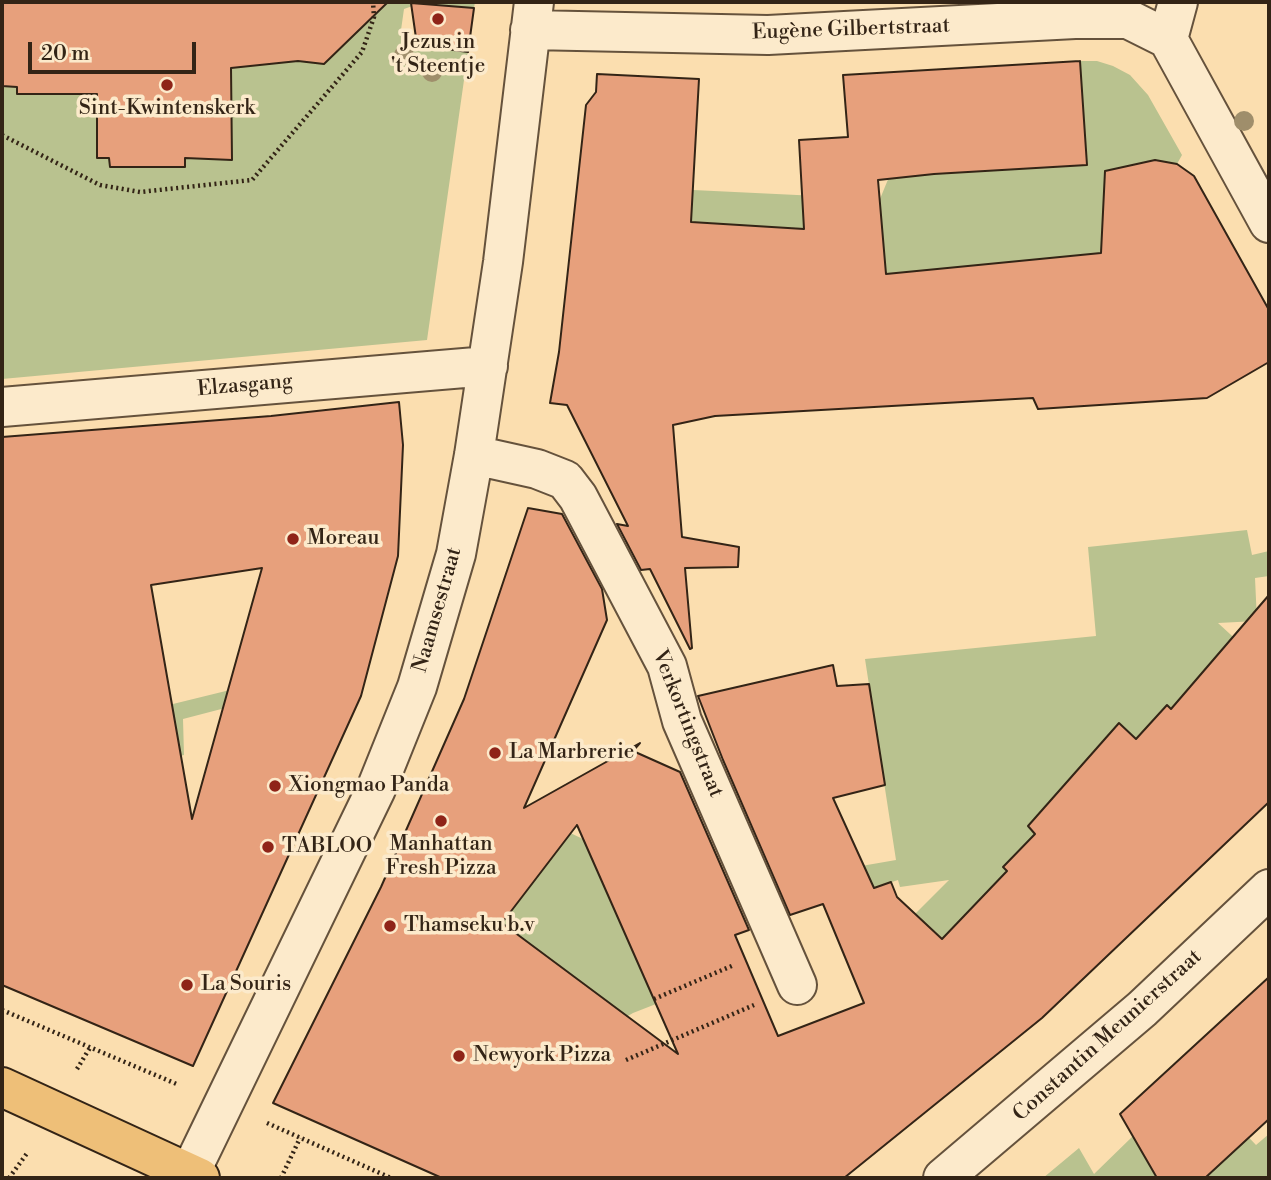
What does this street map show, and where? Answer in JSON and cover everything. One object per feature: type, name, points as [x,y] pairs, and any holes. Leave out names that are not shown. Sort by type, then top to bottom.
[{"type":"main road","points":[[2,1087],[192,1177]]},
{"type":"street","points":[[1178,2],[1168,39],[1269,223]]},
{"type":"street","name":"Eugène Gilbertstraat","points":[[532,16],[768,35],[1075,19],[1128,19],[1168,39]]},
{"type":"street","name":"Naamsestraat","points":[[192,1177],[376,789],[416,687],[456,554],[488,366],[532,16]]},
{"type":"street","name":"Elzasgang","points":[[2,407],[488,366]]},
{"type":"street","name":"Verkortingstraat","points":[[474,455],[556,476],[565,480],[578,497],[667,666],[682,721],[797,985]]},
{"type":"street","name":"Constantin Meunierstraat","points":[[943,1178],[1142,1010],[1269,889]]},
{"type":"path","points":[[2,135],[100,185],[140,192],[252,180],[362,52],[374,17],[373,2]]},
{"type":"path","points":[[654,999],[703,979]]},
{"type":"path","points":[[2,1010],[190,1090]]},
{"type":"path","points":[[626,1060],[737,1012]]},
{"type":"path","points":[[72,1077],[91,1046]]},
{"type":"path","points":[[256,1118],[391,1178]]},
{"type":"path","points":[[281,1178],[300,1138]]},
{"type":"path","points":[[9,1178],[23,1159]]},
{"type":"green space","points":[[354,2],[475,2],[474,8],[418,4],[404,9],[401,30],[416,41],[417,45],[468,52],[427,340],[2,379],[2,86],[17,87],[17,94],[23,94],[101,85],[97,121],[106,124],[105,158],[109,159],[110,166],[117,167],[119,158],[178,167],[185,167],[185,158],[232,160],[232,118],[225,54],[335,53],[342,47],[339,43]]},
{"type":"green space","points":[[1080,61],[1097,61],[1130,75],[1148,95],[1182,155],[1177,164],[1155,160],[1134,165],[1114,180],[1126,268],[886,274],[883,237],[702,222],[682,224],[693,190],[880,199],[889,177],[1025,169],[1025,164],[1087,160]]},
{"type":"green space","points":[[1247,530],[1252,555],[1269,551],[1269,576],[1255,578],[1257,621],[1218,623],[1255,657],[1173,711],[1167,706],[1136,739],[1119,723],[1088,757],[1120,788],[1035,834],[1007,871],[983,896],[952,947],[915,914],[949,880],[900,887],[898,880],[853,895],[844,869],[896,860],[865,659],[1096,636],[1088,547]]},
{"type":"green space","points":[[234,689],[229,707],[183,719],[184,755],[130,768],[120,717]]},
{"type":"green space","points":[[547,822],[583,839],[656,1004],[633,1013],[597,1034],[572,975],[502,923]]},
{"type":"green space","points":[[1236,1124],[1256,1145],[1269,1134],[1269,1178],[1192,1178],[1206,1166],[1212,1171],[1230,1155]]},
{"type":"green space","points":[[1133,1136],[1157,1178],[1043,1178],[1079,1148],[1094,1174]]},
{"type":"building","name":"Sint-Kwintenskerk","points":[[2,2],[388,2],[324,64],[298,61],[231,68],[232,160],[185,158],[185,167],[110,167],[109,158],[97,158],[97,94],[17,94],[17,87],[2,86]]},
{"type":"building","name":"Jezus in 't Steentje","points":[[411,3],[474,8],[468,52],[417,45]]},
{"type":"building","points":[[1080,61],[1087,165],[878,180],[886,274],[1101,253],[1105,171],[1155,160],[1177,164],[1194,176],[1269,310],[1269,362],[1207,398],[1038,409],[1033,398],[715,416],[673,425],[682,537],[739,547],[738,567],[685,568],[690,649],[650,569],[641,570],[617,524],[628,526],[567,405],[550,403],[559,352],[586,105],[596,92],[597,74],[699,79],[691,222],[804,229],[799,140],[848,137],[843,75]]},
{"type":"building","points":[[399,402],[403,445],[398,556],[361,696],[193,1066],[2,985],[2,437],[271,416]],"holes":[[[262,568],[192,819],[151,585]]]},
{"type":"building","points":[[528,508],[562,514],[602,589],[607,620],[524,808],[640,743],[633,751],[680,772],[749,930],[735,935],[778,1036],[864,1003],[823,904],[790,915],[698,696],[833,665],[837,686],[869,684],[885,785],[833,798],[874,888],[891,882],[897,897],[942,939],[1007,871],[1003,867],[1035,834],[1028,826],[1119,723],[1136,739],[1167,705],[1171,709],[1269,595],[1269,802],[1042,1018],[844,1178],[442,1178],[273,1103],[381,887],[464,699]],"holes":[[[577,825],[678,1054],[502,923]]]},
{"type":"building","points":[[1269,977],[1269,1119],[1205,1178],[1157,1178],[1120,1114]]},
{"type":"place","name":"Jezus in 't Steentje","points":[[438,19]]},
{"type":"place","name":"Sint-Kwintenskerk","points":[[167,85]]},
{"type":"place","name":"Moreau","points":[[293,539]]},
{"type":"place","name":"La Marbrerie","points":[[495,753]]},
{"type":"place","name":"Xiongmao Panda","points":[[275,786]]},
{"type":"place","name":"Manhattan Fresh Pizza","points":[[441,821]]},
{"type":"place","name":"TABLOO","points":[[268,847]]},
{"type":"place","name":"Thamseku b.v","points":[[390,926]]},
{"type":"place","name":"La Souris","points":[[187,985]]},
{"type":"place","name":"Newyork Pizza","points":[[459,1056]]}]
